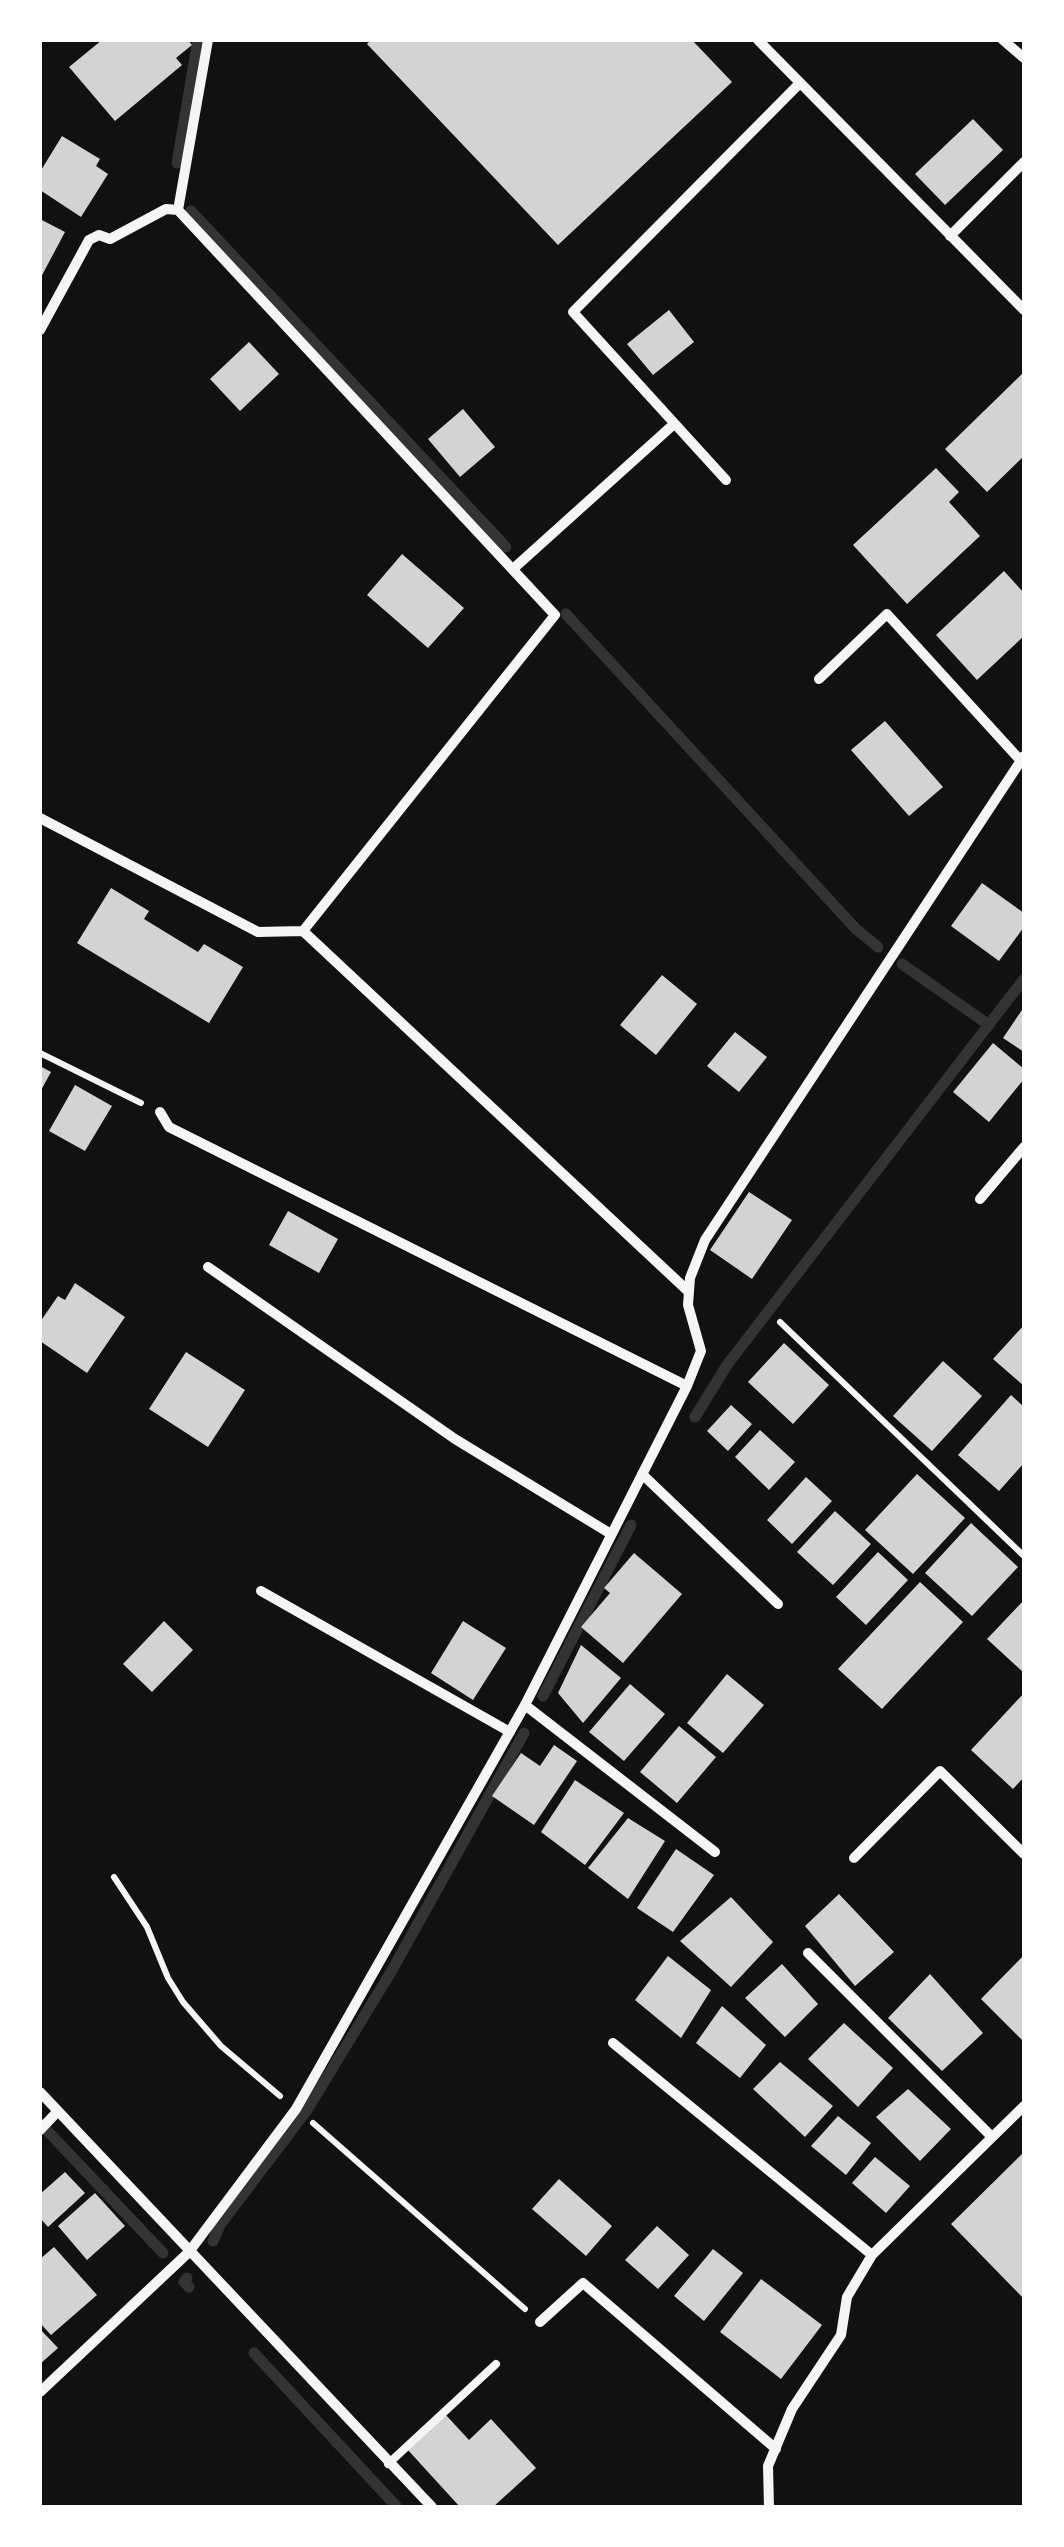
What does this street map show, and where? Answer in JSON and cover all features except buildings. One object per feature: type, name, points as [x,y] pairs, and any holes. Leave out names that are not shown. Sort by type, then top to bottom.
[{"type":"street","points":[[178,210],[208,40]]},
{"type":"street","points":[[758,40],[1024,310]]},
{"type":"street","points":[[1003,40],[1024,58]]},
{"type":"street","points":[[726,480],[573,312],[799,84]]},
{"type":"street","points":[[950,236],[1024,162]]},
{"type":"street","points":[[40,330],[89,240],[98,235],[110,239],[166,209],[178,210],[555,616],[303,932]]},
{"type":"street","points":[[512,570],[674,424]]},
{"type":"street","points":[[40,2392],[189,2252],[296,2109],[510,1732],[687,1386],[701,1351],[688,1305],[690,1278],[706,1240],[1022,758],[887,614],[819,679]]},
{"type":"street","points":[[40,818],[258,932],[303,932],[689,1292]]},
{"type":"street","points":[[160,1112],[170,1128],[687,1386]]},
{"type":"street","points":[[980,1199],[1024,1147]]},
{"type":"street","points":[[208,1267],[455,1439],[611,1534]]},
{"type":"street","points":[[642,1474],[778,1604]]},
{"type":"street","points":[[261,1591],[510,1732]]},
{"type":"street","points":[[524,1705],[715,1852]]},
{"type":"street","points":[[854,1858],[940,1771],[1024,1854]]},
{"type":"street","points":[[808,1953],[992,2137]]},
{"type":"street","points":[[612,2043],[872,2255]]},
{"type":"street","points":[[40,2092],[54,2116],[189,2252],[429,2506]]},
{"type":"street","points":[[769,2507],[768,2466],[809,2380],[841,2334],[847,2296],[872,2255],[1024,2106]]},
{"type":"street","points":[[40,2130],[54,2116]]},
{"type":"street","points":[[540,2322],[583,2283],[776,2448]]},
{"type":"lane","points":[[388,2464],[496,2364]]},
{"type":"path","points":[[40,1053],[160,1112]]},
{"type":"path","points":[[780,1322],[1024,1556]]},
{"type":"path","points":[[114,1877],[147,1926],[168,1978],[183,2002],[221,2046],[296,2109]]},
{"type":"path","points":[[306,2118],[540,2322]]},
{"type":"waterway","points":[[177,163],[198,40]]},
{"type":"waterway","points":[[191,211],[506,547]]},
{"type":"waterway","points":[[566,614],[856,929],[878,947]]},
{"type":"waterway","points":[[902,964],[989,1025]]},
{"type":"waterway","points":[[695,1417],[727,1365],[1024,979]]},
{"type":"waterway","points":[[543,1696],[631,1525]]},
{"type":"waterway","points":[[213,2241],[220,2225],[307,2110],[391,1972],[524,1733]]},
{"type":"waterway","points":[[40,2123],[163,2253]]},
{"type":"waterway","points":[[187,2278],[184,2282],[189,2287]]},
{"type":"waterway","points":[[254,2353],[397,2507]]}]
